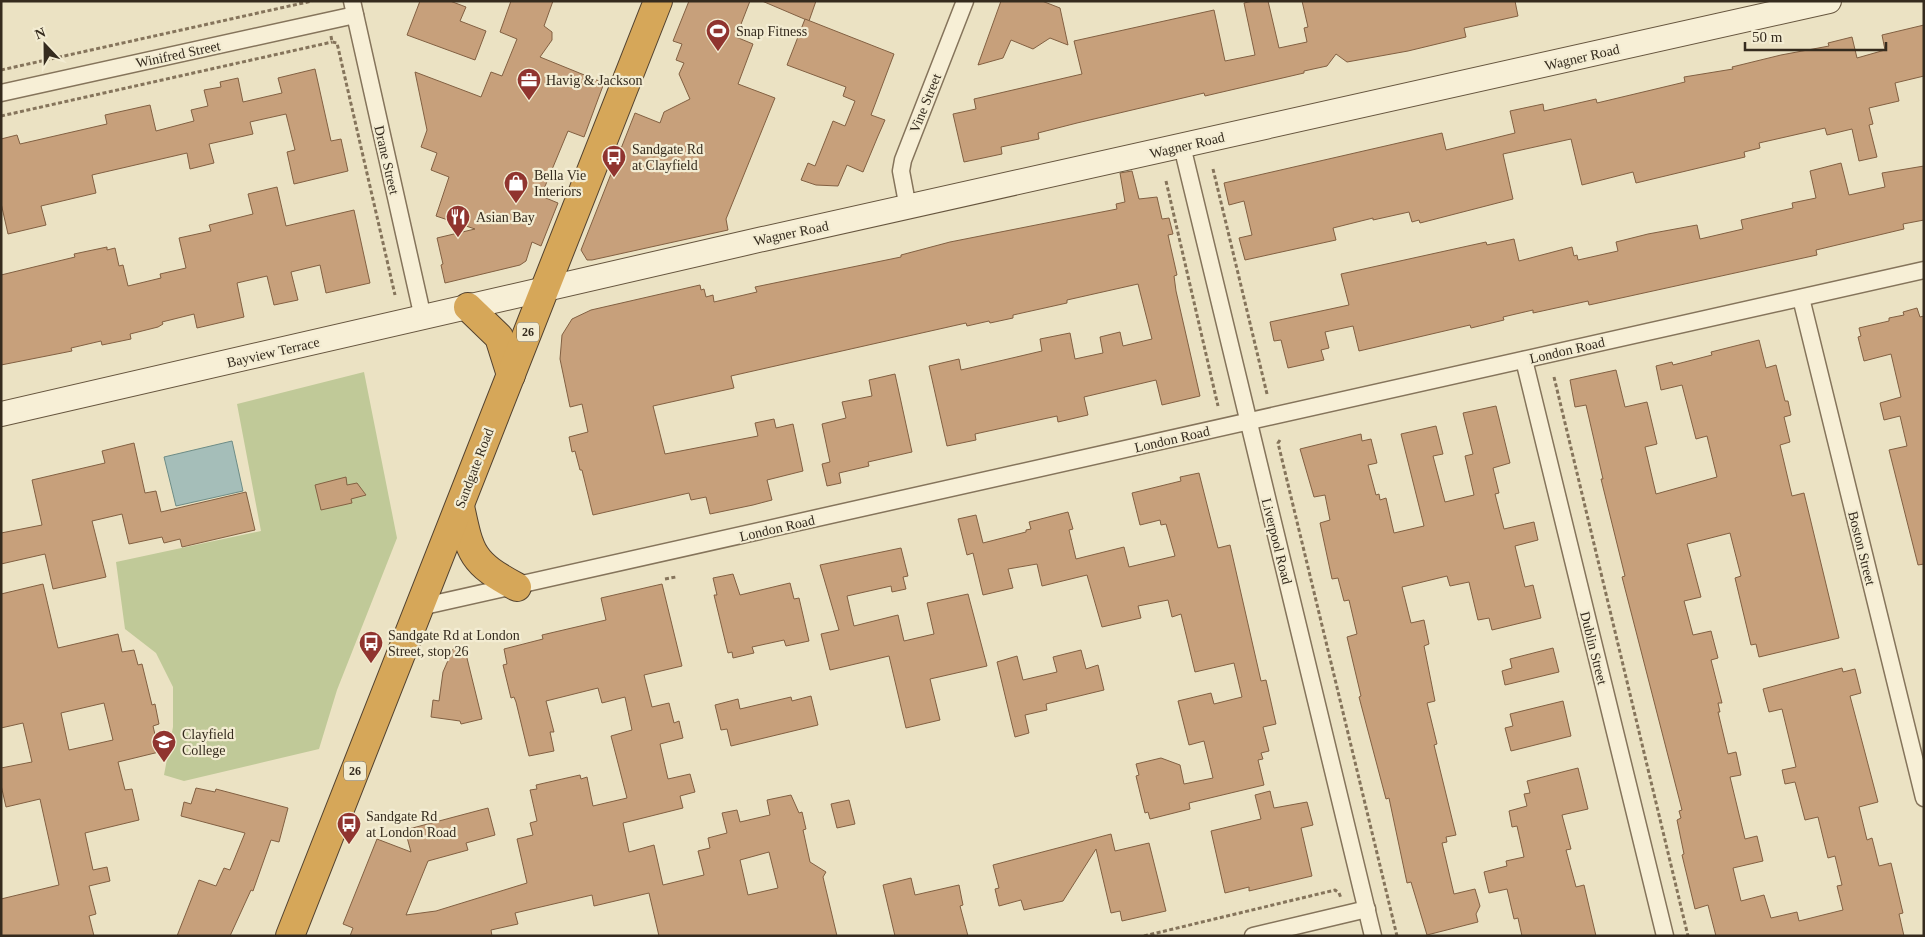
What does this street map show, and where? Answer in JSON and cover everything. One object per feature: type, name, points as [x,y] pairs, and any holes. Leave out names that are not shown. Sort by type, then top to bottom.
[{"type":"highway","name":"Sandgate Road","points":[[290,936],[658,1]]},
{"type":"highway","points":[[468,307],[498,337],[510,375]]},
{"type":"highway","points":[[460,506],[467,541],[472,553],[486,569],[517,587]]},
{"type":"street","name":"Vine Street","points":[[908,208],[901,171],[902,160],[965,1]]},
{"type":"street","name":"Wagner Road","points":[[545,289],[1829,1]]},
{"type":"street","name":"Winifred Street","points":[[1,93],[353,8]]},
{"type":"street","name":"Drane Street","points":[[353,8],[423,318]]},
{"type":"street","name":"Liverpool Road","points":[[1182,146],[1367,909],[1381,933]]},
{"type":"street","name":"London Road","points":[[420,607],[517,587],[1924,270]]},
{"type":"street","name":"Bayview Terrace","points":[[1,414],[545,289]]},
{"type":"street","name":"Boston Street","points":[[1801,298],[1924,798]]},
{"type":"street","name":"Dublin Street","points":[[1524,360],[1665,936]]},
{"type":"street","points":[[1253,936],[1367,909]]},
{"type":"path","points":[[1,70],[312,1]]},
{"type":"path","points":[[331,35],[332,42]]},
{"type":"path","points":[[1,116],[332,42],[337,43],[395,295]]},
{"type":"path","points":[[1213,169],[1267,394]]},
{"type":"path","points":[[1166,181],[1218,406]]},
{"type":"path","points":[[1554,377],[1688,936]]},
{"type":"path","points":[[1280,440],[1278,443],[1397,936]]},
{"type":"path","points":[[665,579],[676,577]]},
{"type":"path","points":[[1144,936],[1335,890],[1339,893]]},
{"type":"path","points":[[1381,933],[1395,928]]},
{"type":"green space","points":[[364,372],[397,538],[337,690],[319,749],[184,781],[164,775],[173,727],[173,687],[156,653],[125,629],[116,562],[261,531],[237,404]]},
{"type":"water","points":[[232,441],[243,491],[176,506],[164,457]]},
{"type":"building","points":[[420,1],[450,1],[466,7],[460,21],[486,31],[475,60],[407,35]]},
{"type":"building","points":[[511,1],[553,1],[544,26],[552,32],[552,40],[540,57],[604,83],[584,137],[568,131],[541,196],[558,203],[541,246],[532,242],[526,261],[520,265],[445,283],[437,238],[475,229],[436,216],[449,177],[431,170],[437,153],[421,147],[427,130],[415,72],[481,97],[491,72],[502,76],[517,39],[500,32]]},
{"type":"building","points":[[689,1],[750,1],[736,37],[753,44],[738,84],[775,98],[726,219],[728,230],[587,260],[581,250],[635,113],[660,123],[664,112],[690,99],[679,74],[684,63],[676,60],[682,44],[673,41]]},
{"type":"building","points":[[762,1],[816,1],[809,21]]},
{"type":"building","points":[[1001,1],[1042,1],[1060,8],[1068,45],[1050,38],[1033,49],[1011,40],[1003,58],[978,65]]},
{"type":"building","points":[[1268,1],[1279,48],[1307,42],[1304,28],[1308,27],[1302,1],[1515,1],[1518,16],[1464,28],[1466,37],[1408,51],[1347,62],[1336,54],[1327,66],[1304,71],[1304,73],[1205,96],[1204,93],[1038,133],[1039,139],[1001,147],[1002,154],[964,162],[953,114],[976,109],[974,99],[1082,74],[1074,41],[1214,10],[1225,61],[1255,55],[1244,3]]},
{"type":"building","points":[[805,19],[894,54],[871,115],[885,120],[863,172],[847,165],[838,186],[816,185],[801,180],[808,163],[815,166],[833,121],[845,126],[855,101],[843,96],[846,87],[787,65]]},
{"type":"building","points":[[1924,25],[1924,76],[1895,83],[1899,101],[1869,108],[1873,124],[1869,125],[1877,157],[1859,161],[1852,129],[1827,135],[1825,128],[1759,143],[1760,148],[1744,152],[1745,157],[1636,183],[1633,172],[1582,185],[1571,139],[1503,154],[1513,199],[1420,223],[1419,220],[1412,222],[1409,212],[1373,220],[1373,218],[1333,228],[1336,240],[1245,260],[1239,238],[1252,235],[1244,201],[1229,205],[1224,183],[1442,133],[1446,150],[1515,133],[1510,111],[1543,104],[1544,111],[1596,99],[1597,103],[1685,82],[1684,77],[1733,69],[1732,67],[1781,55],[1829,46],[1828,43],[1852,37],[1857,58],[1885,50],[1882,35]]},
{"type":"building","points":[[315,69],[331,141],[341,139],[348,171],[294,184],[287,152],[295,150],[286,114],[250,122],[253,134],[209,144],[214,163],[190,169],[187,153],[92,175],[96,193],[41,206],[46,225],[8,234],[1,203],[1,139],[17,135],[20,144],[107,124],[105,115],[150,105],[156,131],[194,121],[191,110],[208,106],[204,90],[221,87],[220,82],[238,78],[243,102],[282,93],[278,78]]},
{"type":"building","points":[[1841,163],[1849,195],[1885,187],[1882,173],[1924,166],[1924,220],[1903,224],[1904,229],[1816,250],[1817,255],[1589,305],[1588,301],[1533,313],[1533,310],[1503,317],[1504,320],[1471,328],[1470,325],[1359,351],[1353,326],[1325,332],[1329,348],[1321,350],[1324,360],[1288,368],[1281,340],[1274,341],[1270,322],[1349,305],[1341,274],[1486,242],[1487,245],[1514,239],[1519,261],[1572,247],[1574,256],[1577,255],[1578,260],[1618,251],[1616,242],[1697,225],[1700,239],[1743,229],[1741,220],[1793,208],[1792,203],[1816,198],[1810,171]]},
{"type":"building","points":[[1132,171],[1139,199],[1157,197],[1162,219],[1169,218],[1173,234],[1168,235],[1177,275],[1174,276],[1176,291],[1200,396],[1162,405],[1156,380],[1084,397],[1088,415],[1058,422],[1057,416],[975,434],[976,440],[947,446],[929,366],[959,359],[961,370],[1042,351],[1040,339],[1070,333],[1075,359],[1103,353],[1100,337],[1120,332],[1123,346],[1152,339],[1138,284],[1067,300],[1067,303],[1013,315],[1013,318],[967,326],[966,323],[731,376],[734,388],[653,406],[665,454],[758,436],[755,423],[774,419],[776,428],[793,424],[803,471],[767,480],[772,500],[753,505],[710,514],[706,497],[691,500],[689,493],[593,515],[582,470],[580,470],[575,451],[572,452],[569,437],[588,432],[582,404],[570,407],[560,359],[562,335],[572,319],[591,310],[700,285],[701,290],[704,289],[706,297],[713,295],[714,302],[757,292],[755,287],[901,257],[901,255],[950,242],[1117,209],[1116,204],[1125,202],[1120,173]]},
{"type":"building","points":[[277,187],[286,226],[354,210],[370,283],[326,293],[320,265],[291,272],[298,300],[274,305],[267,276],[237,283],[244,317],[197,328],[194,314],[162,322],[163,324],[158,327],[130,334],[131,339],[102,345],[101,341],[71,348],[72,351],[1,365],[1,275],[75,257],[74,254],[107,247],[107,250],[115,248],[119,266],[123,265],[128,286],[161,278],[160,274],[186,268],[179,238],[211,231],[209,225],[253,214],[248,194]]},
{"type":"building","points":[[1917,308],[1920,317],[1924,316],[1924,564],[1918,565],[1889,450],[1907,446],[1900,416],[1884,420],[1880,403],[1901,397],[1891,354],[1864,361],[1858,337],[1861,336],[1859,328],[1889,321],[1889,318],[1904,315],[1903,312]]},
{"type":"building","points":[[1759,340],[1766,368],[1776,365],[1785,401],[1788,401],[1791,415],[1784,417],[1790,442],[1780,445],[1792,496],[1804,493],[1839,638],[1759,657],[1756,644],[1751,645],[1735,578],[1741,576],[1730,533],[1687,544],[1701,597],[1684,601],[1693,635],[1711,631],[1718,658],[1711,660],[1722,703],[1718,703],[1720,712],[1718,712],[1728,754],[1736,752],[1741,775],[1730,777],[1745,839],[1757,836],[1763,861],[1733,868],[1741,901],[1764,895],[1771,918],[1797,912],[1799,921],[1843,910],[1837,886],[1842,885],[1835,856],[1828,858],[1818,817],[1805,820],[1795,782],[1785,784],[1782,770],[1796,767],[1782,709],[1769,712],[1763,689],[1842,668],[1843,672],[1855,669],[1861,693],[1850,696],[1878,802],[1859,807],[1867,840],[1872,838],[1879,866],[1891,863],[1903,913],[1899,914],[1904,936],[1716,936],[1708,905],[1695,909],[1682,855],[1684,854],[1677,820],[1681,818],[1679,811],[1682,810],[1622,577],[1625,576],[1601,479],[1603,479],[1586,405],[1575,407],[1570,380],[1616,370],[1625,407],[1647,402],[1657,444],[1645,447],[1656,494],[1717,477],[1707,436],[1696,439],[1682,385],[1661,390],[1656,366],[1672,362],[1673,365],[1712,355],[1711,352]]},
{"type":"building","points":[[895,374],[912,452],[868,462],[869,466],[839,473],[841,483],[827,486],[822,464],[830,462],[822,424],[846,418],[842,402],[872,396],[869,380]]},
{"type":"building","points":[[1496,406],[1510,463],[1493,468],[1499,493],[1495,494],[1504,529],[1534,522],[1538,540],[1515,546],[1525,587],[1533,585],[1541,618],[1492,630],[1489,618],[1478,620],[1469,582],[1450,586],[1447,576],[1402,587],[1411,623],[1424,620],[1429,644],[1424,646],[1435,701],[1427,703],[1437,744],[1434,745],[1456,835],[1446,837],[1447,842],[1442,843],[1454,894],[1475,889],[1480,906],[1476,914],[1478,922],[1427,935],[1411,882],[1407,883],[1389,798],[1386,799],[1359,697],[1361,696],[1347,637],[1357,634],[1349,600],[1344,601],[1338,578],[1332,579],[1320,523],[1330,520],[1325,495],[1314,497],[1300,449],[1361,434],[1362,441],[1371,439],[1377,463],[1368,465],[1376,495],[1379,494],[1380,500],[1386,498],[1394,533],[1424,526],[1401,434],[1436,426],[1443,454],[1433,456],[1445,502],[1474,495],[1465,456],[1473,454],[1463,413]]},
{"type":"building","points":[[134,443],[145,493],[156,491],[161,512],[246,492],[255,530],[182,547],[180,539],[164,543],[162,537],[129,544],[122,514],[92,521],[106,577],[53,589],[45,554],[1,564],[1,533],[42,525],[32,480],[105,463],[102,451]]},
{"type":"building","points":[[1199,473],[1218,548],[1230,545],[1261,681],[1266,680],[1276,724],[1263,727],[1269,751],[1261,753],[1263,759],[1258,760],[1264,785],[1189,803],[1190,809],[1150,819],[1148,812],[1145,813],[1136,776],[1139,775],[1136,764],[1161,758],[1180,765],[1184,784],[1213,778],[1204,741],[1189,745],[1178,701],[1211,693],[1214,704],[1242,697],[1234,663],[1195,672],[1181,614],[1172,617],[1168,600],[1138,606],[1141,618],[1102,627],[1087,575],[1042,586],[1037,564],[1008,569],[1013,588],[983,595],[973,553],[967,555],[958,519],[976,515],[983,543],[1026,532],[1026,530],[1031,529],[1029,522],[1068,512],[1073,529],[1069,530],[1076,559],[1124,547],[1129,567],[1175,556],[1166,524],[1161,525],[1160,520],[1140,525],[1132,493],[1181,481],[1180,477]]},
{"type":"building","points":[[346,477],[347,485],[357,483],[366,495],[351,499],[352,503],[321,510],[315,485]]},
{"type":"building","points":[[901,548],[908,576],[903,577],[906,589],[892,592],[891,586],[847,596],[854,626],[898,615],[904,641],[934,634],[927,603],[968,594],[987,666],[930,679],[940,720],[906,728],[889,656],[830,670],[821,634],[839,630],[820,565]]},
{"type":"building","points":[[733,574],[740,595],[790,583],[794,599],[799,598],[809,641],[786,646],[784,640],[752,647],[754,653],[733,658],[732,652],[728,653],[714,595],[717,595],[713,578]]},
{"type":"building","points":[[43,584],[58,648],[118,634],[122,652],[134,650],[138,665],[142,664],[152,705],[155,704],[159,724],[153,726],[159,752],[118,762],[125,790],[132,789],[139,820],[85,833],[93,870],[107,867],[110,881],[89,886],[96,914],[89,916],[94,936],[1,936],[1,899],[59,885],[40,799],[6,807],[1,785],[1,768],[32,762],[23,723],[1,728],[1,594]],"holes":[[[104,703],[113,740],[69,750],[61,713]]]},
{"type":"building","points":[[662,584],[682,666],[644,675],[652,707],[669,703],[674,723],[679,721],[683,738],[660,744],[668,779],[690,774],[695,792],[680,796],[683,808],[623,823],[629,852],[654,845],[663,885],[704,875],[698,851],[710,848],[708,838],[727,833],[722,813],[737,810],[740,822],[770,815],[767,800],[791,795],[799,813],[802,812],[806,829],[803,830],[810,862],[826,872],[823,877],[837,936],[659,936],[649,893],[594,906],[592,895],[515,913],[518,924],[491,930],[492,936],[350,936],[353,928],[343,924],[377,839],[411,852],[405,830],[488,808],[495,835],[466,843],[468,850],[428,861],[406,915],[436,911],[527,883],[517,839],[533,835],[530,823],[537,821],[530,790],[537,789],[536,785],[580,775],[581,779],[587,777],[593,806],[627,798],[611,736],[632,730],[625,697],[602,703],[598,688],[546,701],[554,732],[550,732],[554,751],[529,756],[516,702],[514,697],[511,698],[503,665],[507,664],[504,649],[543,639],[542,635],[606,620],[601,598]],"holes":[[[769,852],[778,888],[748,895],[740,860]]]},
{"type":"building","points":[[464,646],[482,719],[461,724],[460,721],[431,717],[433,700],[439,701],[443,672],[453,649]]},
{"type":"building","points":[[1553,648],[1559,672],[1505,685],[1502,671],[1512,668],[1510,659]]},
{"type":"building","points":[[1081,650],[1086,669],[1098,665],[1104,690],[1046,704],[1047,710],[1025,715],[1029,733],[1015,737],[997,662],[1017,656],[1023,680],[1057,672],[1053,657]]},
{"type":"building","points":[[811,696],[818,725],[731,746],[727,729],[721,730],[715,705],[738,699],[740,709],[791,697],[792,701]]},
{"type":"building","points":[[1563,701],[1571,736],[1511,751],[1505,728],[1513,726],[1510,714]]},
{"type":"building","points":[[1578,768],[1588,809],[1562,815],[1571,849],[1566,850],[1576,887],[1584,885],[1596,936],[1522,936],[1518,918],[1514,919],[1507,889],[1489,893],[1484,872],[1507,866],[1506,861],[1524,857],[1517,826],[1512,827],[1509,811],[1527,806],[1524,794],[1530,793],[1527,781]]},
{"type":"building","points":[[196,788],[215,792],[216,789],[288,808],[279,842],[271,840],[253,891],[251,890],[230,936],[177,936],[199,880],[216,886],[224,868],[230,870],[245,833],[181,816],[184,802],[191,804]]},
{"type":"building","points":[[1270,791],[1274,808],[1307,802],[1313,825],[1301,828],[1312,876],[1249,891],[1249,887],[1225,893],[1211,831],[1261,819],[1255,795]]},
{"type":"building","points":[[849,800],[855,824],[837,828],[831,804]]},
{"type":"building","points":[[1111,834],[1115,851],[1149,843],[1166,911],[1122,921],[1120,911],[1111,913],[1096,849],[1063,901],[1024,910],[1021,900],[999,906],[995,889],[999,888],[993,865]]},
{"type":"building","points":[[911,878],[915,895],[959,885],[963,905],[960,906],[968,936],[895,936],[883,885]]},
{"type":"place","name":"Snap Fitness","points":[[718,52]]},
{"type":"place","name":"Havig & Jackson","points":[[529,101]]},
{"type":"place","name":"Sandgate Rd at Clayfield","points":[[614,178]]},
{"type":"place","name":"Bella Vie Interiors","points":[[516,204]]},
{"type":"place","name":"Asian Bay","points":[[458,238]]},
{"type":"place","name":"Sandgate Rd at London Street, stop 26","points":[[371,664]]},
{"type":"place","name":"Clayfield College","points":[[164,763]]},
{"type":"place","name":"Sandgate Rd at London Road","points":[[349,845]]}]
